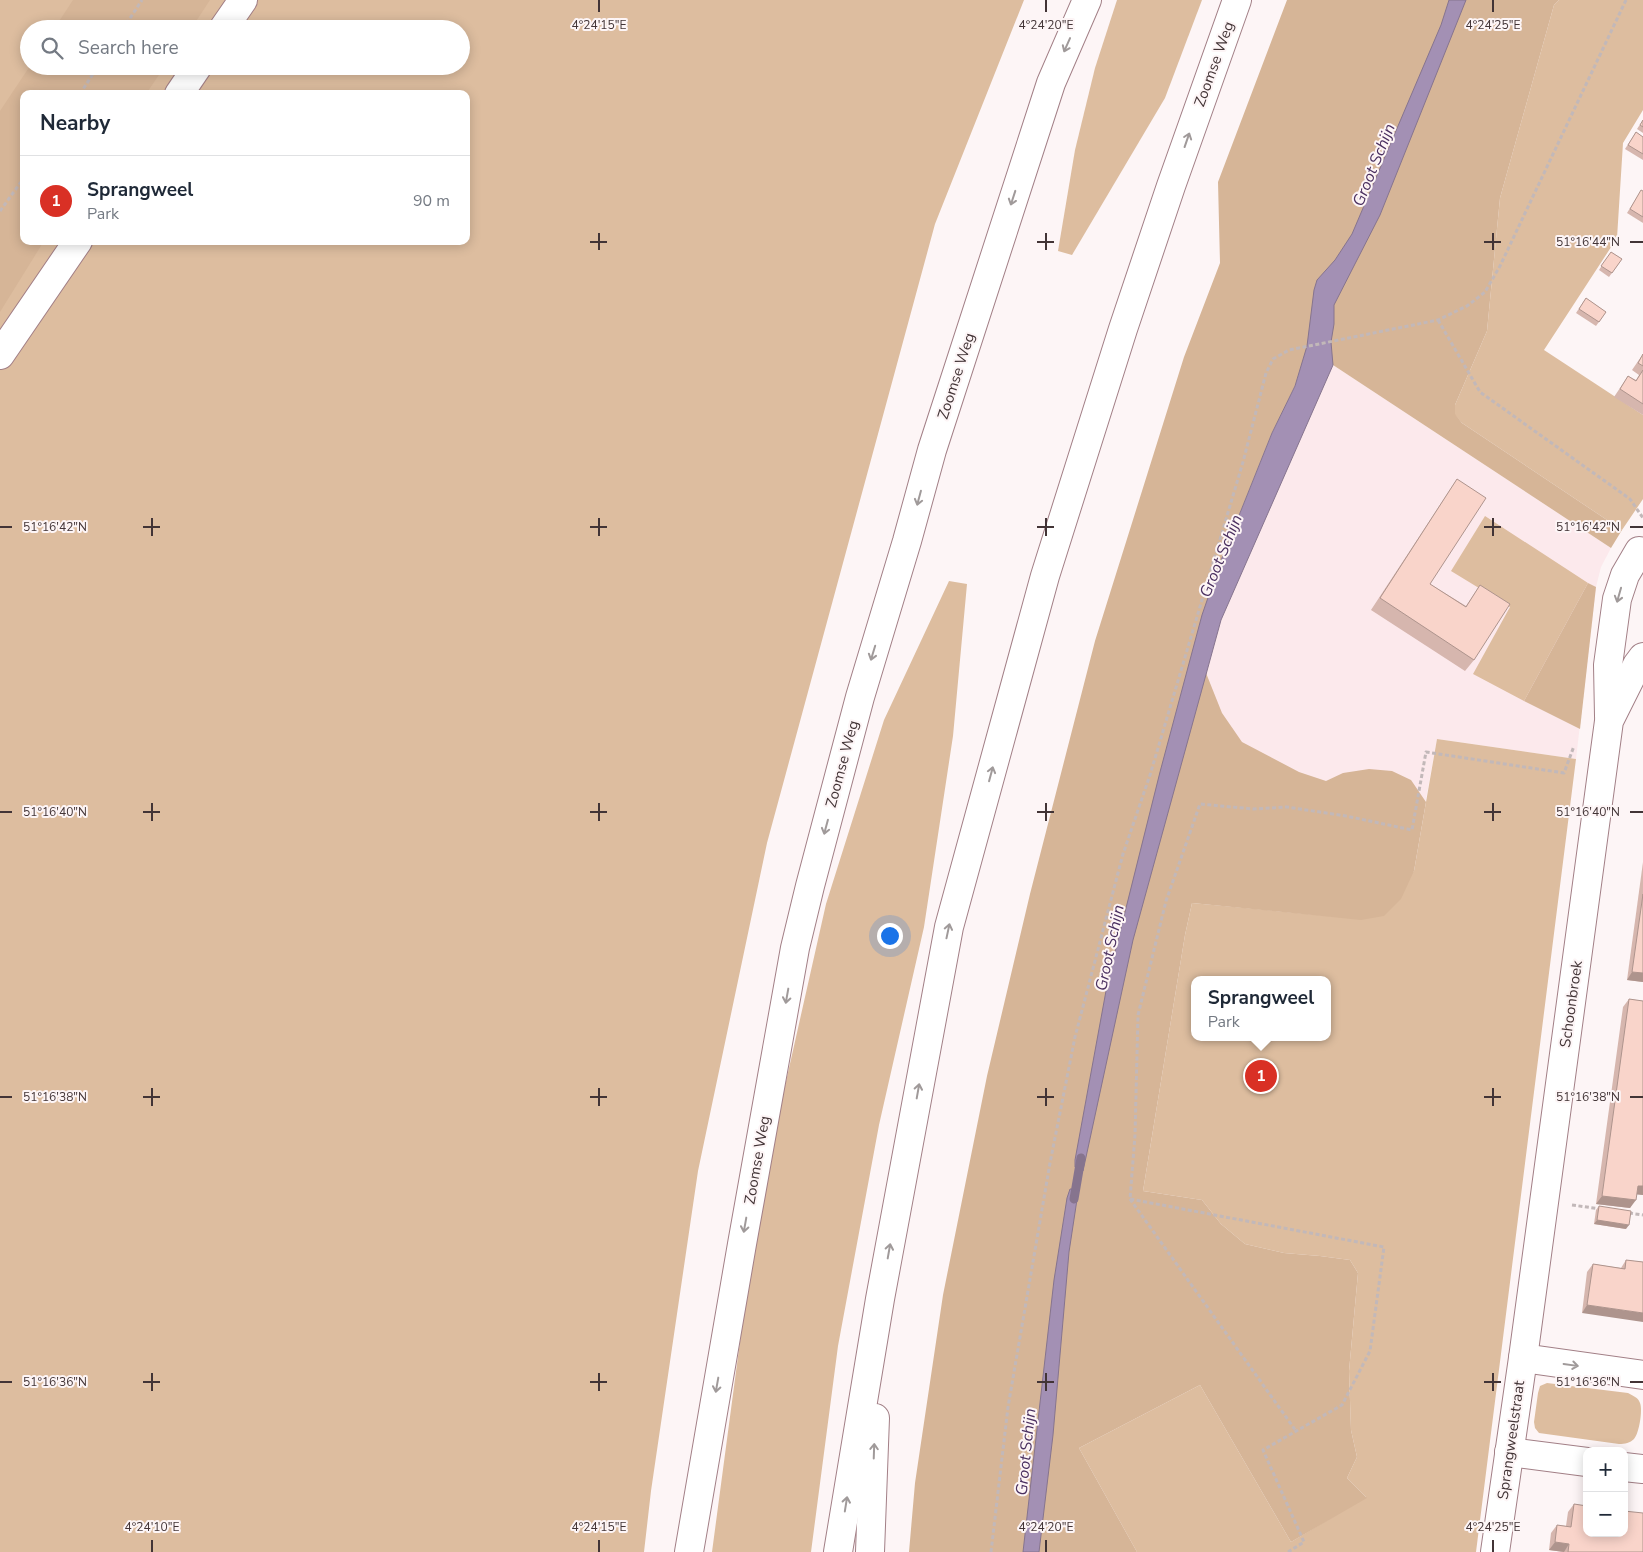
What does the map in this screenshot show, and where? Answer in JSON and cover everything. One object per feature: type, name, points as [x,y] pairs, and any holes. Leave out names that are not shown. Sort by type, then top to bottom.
[{"type":"main road","points":[[229,20],[243,0]]},
{"type":"main road","name":"Zoomse Weg","points":[[689,1552],[792,967],[813,876],[860,697],[932,450],[1051,83],[1087,0]]},
{"type":"main road","name":"Zoomse Weg","points":[[838,1552],[880,1299],[948,927],[1045,576],[1123,329],[1174,177],[1237,0]]},
{"type":"main road","points":[[182,90],[192,75]]},
{"type":"main road","points":[[0,355],[75,245]]},
{"type":"main road","points":[[1609,721],[1608,665],[1617,599],[1625,575],[1642,552]]},
{"type":"main road","name":"Schoonbroek","points":[[1523,1358],[1609,721],[1637,665],[1643,657]]},
{"type":"main road","points":[[870,1552],[880,1299]]},
{"type":"main road","points":[[1523,1358],[1643,1375]]},
{"type":"main road","name":"Sprangweelstraat","points":[[1495,1552],[1523,1358]]},
{"type":"main road","points":[[1509,1452],[1583,1461]]},
{"type":"main road","points":[[1628,1467],[1643,1469]]},
{"type":"path","points":[[129,20],[142,0]]},
{"type":"path","points":[[991,1552],[1008,1407],[1050,1163],[1075,1037],[1123,854],[1150,775],[1240,472],[1266,373],[1273,359],[1289,350],[1438,320],[1467,306],[1485,292],[1500,266],[1626,0]]},
{"type":"path","points":[[83,90],[92,75]]},
{"type":"path","points":[[0,211],[20,184]]},
{"type":"path","points":[[1438,320],[1480,392],[1630,499],[1643,518]]},
{"type":"path","points":[[1296,1431],[1130,1199],[1135,1134],[1138,1016],[1166,901],[1200,804],[1253,809],[1287,807],[1346,816],[1412,830],[1426,752],[1564,773],[1576,739]]},
{"type":"path","points":[[1130,1199],[1384,1247],[1370,1351],[1342,1406],[1263,1450],[1304,1542],[1288,1552]]},
{"type":"path","points":[[1544,1201],[1604,1209]]},
{"type":"path","points":[[1623,1212],[1643,1215]]},
{"type":"shaded area","points":[[0,0],[1024,0],[935,224],[767,843],[698,1171],[651,1491],[644,1552],[0,1552]]},
{"type":"shaded area","points":[[73,0],[210,0],[197,20],[60,20]]},
{"type":"shaded area","points":[[1117,0],[1202,0],[1165,98],[1072,255],[1058,251],[1075,150],[1095,68]]},
{"type":"shaded area","points":[[1287,0],[1559,0],[1554,5],[1500,198],[1487,331],[1455,405],[1455,414],[1462,423],[1622,530],[1611,548],[1308,347],[1295,386],[1272,433],[1220,563],[1200,637],[1206,673],[1222,713],[1242,742],[1299,772],[1326,781],[1343,773],[1369,769],[1392,771],[1411,780],[1426,802],[1414,871],[1401,899],[1384,916],[1361,920],[1192,903],[1185,935],[1143,1191],[1202,1200],[1221,1224],[1245,1244],[1284,1253],[1350,1260],[1358,1273],[1349,1371],[1351,1430],[1357,1457],[1347,1478],[1367,1498],[1291,1542],[1200,1385],[1079,1448],[1137,1552],[909,1552],[915,1483],[943,1295],[987,1076],[1030,894],[1095,641],[1184,357],[1220,263],[1218,182]]},
{"type":"shaded area","points":[[1449,0],[1466,0],[1380,215],[1334,305],[1334,324],[1331,342],[1333,365],[1221,620],[1133,940],[1083,1171],[1075,1167],[1075,1160],[1108,980],[1160,772],[1202,615],[1220,563],[1272,433],[1295,386],[1307,346],[1317,280],[1335,260],[1352,234],[1441,25]]},
{"type":"shaded area","points":[[1559,0],[1643,0],[1643,110],[1623,143],[1617,238],[1544,350],[1643,415],[1643,499],[1622,530],[1462,423],[1455,415],[1455,405],[1487,331],[1500,198],[1554,5]]},
{"type":"shaded area","points":[[24,75],[159,75],[149,90],[20,90],[20,245],[42,245],[0,312],[0,111]]},
{"type":"shaded area","points":[[1333,365],[1611,548],[1601,567],[1596,587],[1576,759],[1437,739],[1422,821],[1178,771],[1221,620]]},
{"type":"shaded area","points":[[1485,516],[1588,583],[1524,701],[1473,674],[1510,607],[1451,571]]},
{"type":"shaded area","points":[[949,581],[967,584],[953,736],[924,927],[879,1125],[838,1346],[811,1552],[712,1552],[741,1334],[780,1108],[826,904],[884,720]]},
{"type":"shaded area","points":[[1588,583],[1596,587],[1580,729],[1524,701]]},
{"type":"shaded area","points":[[1437,739],[1576,759],[1476,1552],[1137,1552],[1079,1448],[1200,1385],[1291,1542],[1366,1497],[1347,1478],[1357,1457],[1351,1430],[1349,1371],[1358,1273],[1350,1260],[1284,1253],[1245,1244],[1221,1224],[1202,1200],[1143,1191],[1185,935],[1192,903],[1361,919],[1414,871]]},
{"type":"shaded area","points":[[1070,1189],[1075,1189],[1078,1193],[1069,1252],[1053,1435],[1039,1552],[1023,1552],[1054,1280]]},
{"type":"shaded area","points":[[1547,1383],[1628,1393],[1635,1397],[1640,1403],[1641,1411],[1636,1436],[1629,1442],[1619,1444],[1539,1433],[1535,1428],[1534,1422],[1538,1393],[1540,1386]]},
{"type":"building","points":[[1636,132],[1643,137],[1643,154],[1628,145]]},
{"type":"building","points":[[1641,190],[1643,191],[1643,217],[1630,209]]},
{"type":"building","points":[[1611,252],[1622,259],[1612,273],[1601,266]]},
{"type":"building","points":[[1586,298],[1606,312],[1599,322],[1579,309]]},
{"type":"building","points":[[1643,354],[1643,366],[1638,363]]},
{"type":"building","points":[[1643,370],[1643,404],[1620,389],[1628,376],[1636,381]]},
{"type":"building","points":[[1457,479],[1486,498],[1430,584],[1466,607],[1480,585],[1510,604],[1474,660],[1380,598]]},
{"type":"building","points":[[1643,894],[1643,973],[1632,972]]},
{"type":"building","points":[[1629,999],[1643,1001],[1643,1186],[1638,1186],[1636,1200],[1602,1196]]},
{"type":"building","points":[[1599,1206],[1631,1211],[1629,1225],[1597,1220]]},
{"type":"building","points":[[1626,1260],[1643,1262],[1643,1313],[1587,1305],[1593,1264],[1625,1269]]},
{"type":"building","points":[[1574,1504],[1583,1505],[1583,1537],[1628,1537],[1628,1511],[1643,1513],[1643,1552],[1568,1552],[1569,1544],[1555,1542],[1557,1525],[1571,1527]]},
{"type":"waterway","name":"Groot Schijn","points":[[1074,1199],[1081,1158]]},
{"type":"place","name":"Sprangweel","points":[[1261,1076]]}]
